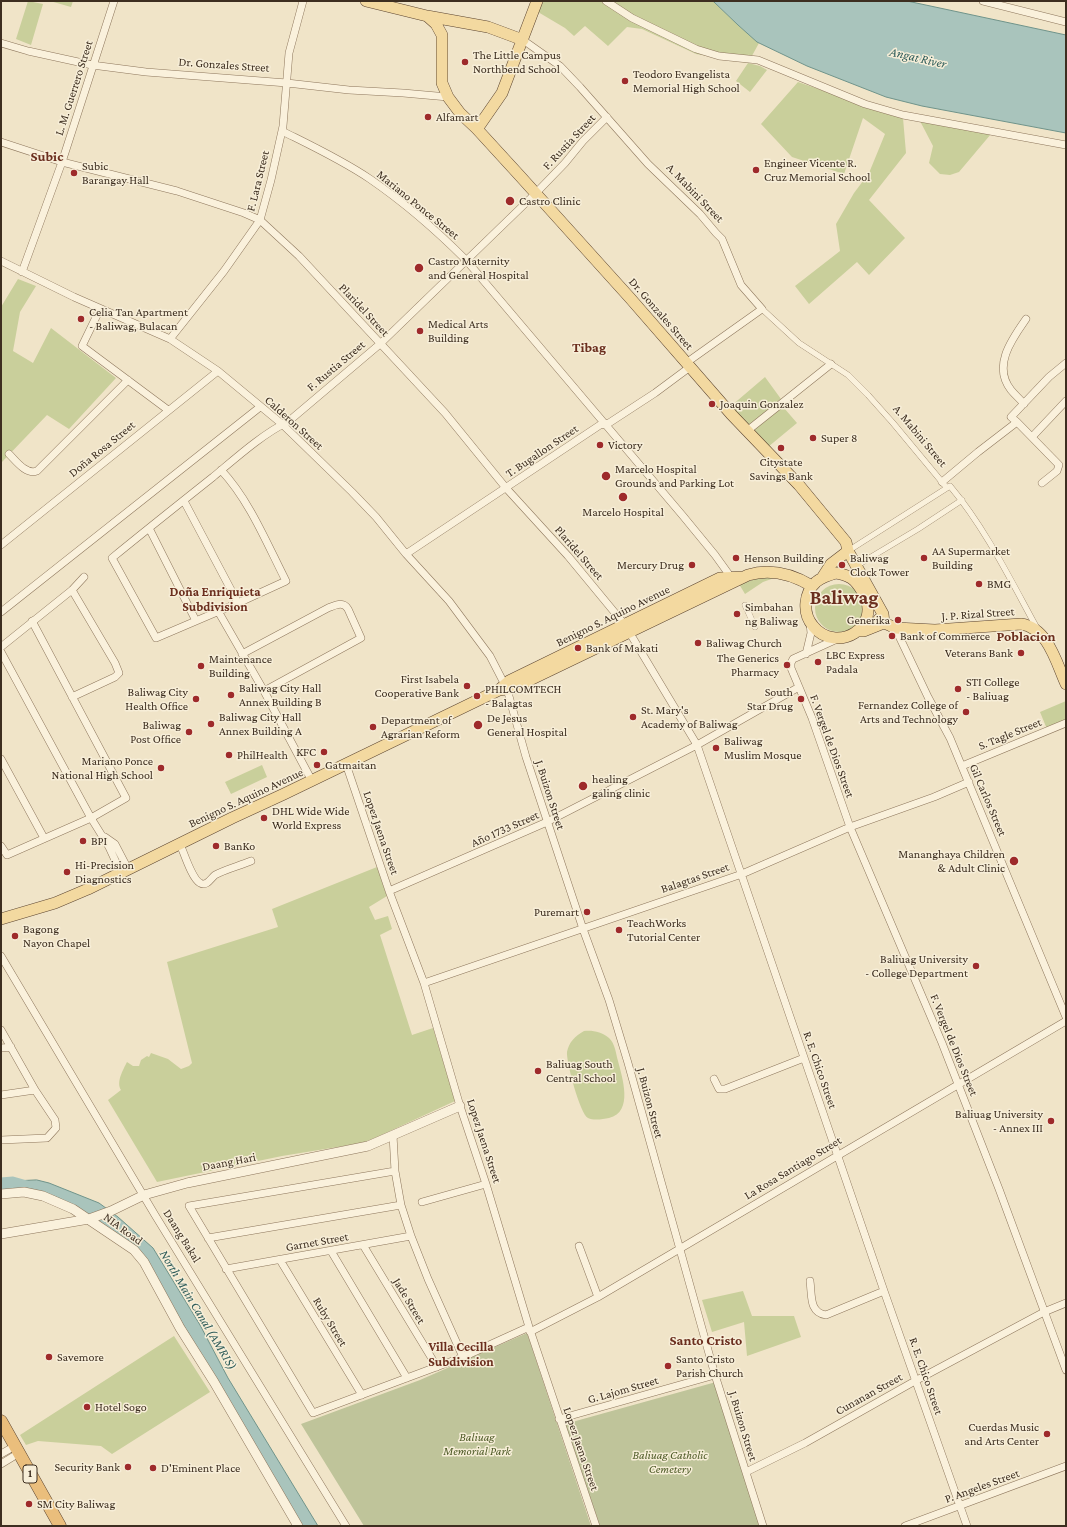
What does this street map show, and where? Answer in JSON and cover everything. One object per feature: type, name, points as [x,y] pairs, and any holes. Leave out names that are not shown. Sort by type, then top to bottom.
[{"type":"highway","name":"1","points":[[1,1422],[60,1526]]},
{"type":"main road","name":"A. Mabini Street","points":[[366,1],[427,16],[488,27],[523,40]]},
{"type":"main road","points":[[477,129],[502,93],[535,5]]},
{"type":"main road","name":"Dr. Gonzales Street","points":[[427,16],[436,24],[442,35],[442,83],[448,97],[460,113],[477,129],[630,298],[747,431],[823,513],[846,542],[848,552],[884,614],[884,623]]},
{"type":"main road","points":[[848,552],[831,564],[822,578],[812,586],[808,592],[806,614],[810,623],[818,631],[824,635],[839,638],[848,636],[857,631],[863,625],[868,616],[868,601]]},
{"type":"main road","name":"Benigno S. Aquino Avenue","points":[[1,919],[55,903],[88,889],[232,818],[504,688],[513,688],[627,628],[736,579],[756,573],[773,572],[798,578],[812,586]]},
{"type":"main road","points":[[822,578],[836,573],[850,576],[858,584],[877,617],[884,623],[864,631],[857,631]]},
{"type":"main road","name":"J. P. Rizal Street","points":[[884,623],[896,628],[935,630],[1021,624],[1028,625],[1040,632]]},
{"type":"main road","points":[[1040,632],[1049,647],[1066,684]]},
{"type":"street","name":"L. M. Guerrero Street","points":[[22,272],[62,162],[114,1]]},
{"type":"street","name":"F. Lara Street","points":[[170,339],[224,271],[260,220],[282,130],[289,53],[303,1]]},
{"type":"street","points":[[606,1],[632,18],[696,49],[719,56],[758,60],[865,104],[903,114],[1066,145]]},
{"type":"street","points":[[983,1],[1066,22]]},
{"type":"street","name":"A. Mabini Street","points":[[523,40],[560,66],[648,164],[700,214],[722,240],[741,285],[762,309],[799,342],[848,376],[868,395],[946,486],[962,500],[988,541],[1040,632]]},
{"type":"street","name":"Dr. Gonzales Street","points":[[1,43],[92,66],[146,72],[287,83],[349,90],[448,97]]},
{"type":"street","name":"F. Rustia Street","points":[[196,621],[156,638],[112,558],[273,429],[289,421],[380,344],[535,194],[583,141],[607,118]]},
{"type":"street","name":"Mariano Ponce Street","points":[[282,130],[331,155],[371,180],[437,232],[466,260],[736,579]]},
{"type":"street","name":"Plaridel Street","points":[[1,142],[62,162],[177,191],[237,210],[260,220],[298,256],[445,413],[506,488],[568,556],[627,628]]},
{"type":"street","name":"Calderon Street","points":[[1,261],[100,309],[170,339],[218,371],[282,424],[376,517],[406,554],[449,601],[490,656],[504,688]]},
{"type":"street","points":[[100,309],[82,346],[168,410]]},
{"type":"street","name":"T. Bugallon Street","points":[[406,554],[600,425],[609,423],[655,393],[688,365],[762,309]]},
{"type":"street","points":[[1024,404],[1010,389],[1004,376],[1004,356],[1026,318]]},
{"type":"street","points":[[747,431],[831,364]]},
{"type":"street","points":[[1042,482],[1057,471],[1059,465],[1011,417],[1049,377],[1065,365]]},
{"type":"street","name":"Doña Rosa Street","points":[[1,545],[218,371]]},
{"type":"street","points":[[9,454],[28,472],[33,473],[37,471],[128,380]]},
{"type":"street","points":[[1032,437],[1066,401]]},
{"type":"street","points":[[1,612],[260,407]]},
{"type":"street","points":[[848,552],[946,486],[1017,422]]},
{"type":"street","points":[[149,528],[196,621],[286,581],[256,522],[238,491],[221,470]]},
{"type":"street","points":[[856,566],[918,529],[962,500]]},
{"type":"street","points":[[184,501],[238,603]]},
{"type":"street","points":[[1,646],[72,590],[84,577]]},
{"type":"street","points":[[72,590],[115,663],[119,673],[114,677],[72,697]]},
{"type":"street","points":[[242,654],[328,608],[343,604],[346,605],[361,638],[264,691]]},
{"type":"street","points":[[745,605],[755,627]]},
{"type":"street","points":[[218,612],[264,691],[312,781]]},
{"type":"street","points":[[1,846],[7,855],[91,818],[126,798],[32,621]]},
{"type":"street","points":[[806,654],[811,633],[810,623]]},
{"type":"street","name":"Gil Carlos Street","points":[[884,623],[898,634],[928,697],[950,738],[1066,1017]]},
{"type":"street","name":"R. E. Chico Street","points":[[627,628],[697,745],[884,1291],[967,1526]]},
{"type":"street","points":[[799,687],[791,668],[790,663],[793,659],[839,638]]},
{"type":"street","points":[[1,652],[91,818],[124,871]]},
{"type":"street","name":"Año 1733 Street","points":[[390,891],[547,822],[697,745],[799,687]]},
{"type":"street","name":"F. Vergel de Dios Street","points":[[799,687],[812,718],[850,827],[958,1084],[999,1189],[1066,1370]]},
{"type":"street","name":"J. Buizon Street","points":[[504,688],[524,753],[583,929],[609,1000],[715,1375],[763,1526]]},
{"type":"street","name":"S. Tagle Street","points":[[962,766],[1066,723]]},
{"type":"street","points":[[1,759],[44,838]]},
{"type":"street","name":"Lopez Jaena Street","points":[[346,764],[424,983],[460,1106],[486,1184],[530,1330],[596,1526]]},
{"type":"street","name":"Balagtas Street","points":[[424,983],[742,874],[850,827],[934,797],[969,782]]},
{"type":"street","points":[[180,844],[199,883],[207,883],[214,876],[223,871],[251,861]]},
{"type":"street","name":"Daang Bakal","points":[[1,956],[72,1077],[346,1526]]},
{"type":"street","name":"La Rosa Santiago Street","points":[[226,1269],[313,1413],[464,1357],[530,1330],[598,1297],[1066,1020]]},
{"type":"street","points":[[1,1030],[35,1090],[55,1120],[56,1128],[47,1138],[1,1140]]},
{"type":"street","points":[[1,1048],[11,1047]]},
{"type":"street","points":[[714,1080],[718,1089],[725,1089],[804,1058]]},
{"type":"street","points":[[1,1095],[35,1090]]},
{"type":"street","name":"Daang Hari","points":[[1,1234],[89,1219],[111,1212],[144,1195],[187,1183],[368,1146],[460,1106]]},
{"type":"street","points":[[393,1135],[395,1171],[401,1205],[411,1236],[428,1279],[464,1357]]},
{"type":"street","points":[[226,1269],[189,1206],[395,1171]]},
{"type":"street","points":[[422,1202],[486,1184]]},
{"type":"street","name":"NIA Road","points":[[1,1194],[24,1192],[43,1196],[73,1209],[134,1250],[144,1262],[180,1328],[214,1382],[298,1526]]},
{"type":"street","points":[[208,1238],[401,1205]]},
{"type":"street","name":"Garnet Street","points":[[226,1269],[411,1236]]},
{"type":"street","name":"Jade Street","points":[[363,1245],[437,1367]]},
{"type":"street","points":[[579,1246],[598,1297]]},
{"type":"street","points":[[331,1251],[407,1378]]},
{"type":"street","name":"Ruby Street","points":[[280,1260],[362,1395]]},
{"type":"street","points":[[810,1282],[814,1308],[820,1315],[826,1315],[884,1291]]},
{"type":"street","name":"Cunanan Street","points":[[746,1472],[805,1443],[1044,1312],[1066,1303]]},
{"type":"street","name":"G. Lajom Street","points":[[560,1419],[715,1375]]},
{"type":"street","points":[[1,1454],[17,1450]]},
{"type":"street","points":[[1,1464],[17,1450]]},
{"type":"street","name":"P. Angeles Street","points":[[905,1526],[1066,1466]]},
{"type":"green space","points":[[28,1],[43,4],[31,45],[16,39]]},
{"type":"green space","points":[[50,1],[73,1],[71,7]]},
{"type":"green space","points":[[543,1],[714,2],[759,43],[748,63],[696,54],[642,29],[627,27],[608,46],[585,26],[574,36],[565,28],[538,12]]},
{"type":"green space","points":[[748,63],[760,66],[767,70],[750,92],[736,81]]},
{"type":"green space","points":[[798,82],[903,118],[906,153],[869,200],[905,238],[869,275],[857,262],[809,304],[795,286],[840,251],[836,224],[854,193],[869,173],[885,134],[863,118],[844,174],[792,157],[761,124]]},
{"type":"green space","points":[[920,121],[991,134],[959,172],[950,175],[940,174],[929,163],[933,146]]},
{"type":"green space","points":[[18,279],[36,286],[20,312],[13,351],[33,363],[51,328],[116,378],[69,429],[47,415],[1,463],[1,307]]},
{"type":"green space","points":[[765,377],[781,399],[778,401],[797,423],[768,447],[731,406]]},
{"type":"green space","points":[[769,575],[777,577],[763,582],[745,594],[739,584]]},
{"type":"green space","points":[[834,584],[844,584],[856,591],[863,603],[863,613],[856,625],[844,632],[834,632],[826,628],[819,621],[815,613],[815,603],[819,595],[826,588]]},
{"type":"green space","points":[[1066,701],[1066,721],[1047,729],[1040,712]]},
{"type":"green space","points":[[262,765],[267,777],[231,794],[225,782]]},
{"type":"green space","points":[[377,867],[387,896],[369,907],[375,920],[388,916],[392,929],[380,935],[412,1035],[433,1028],[455,1101],[362,1143],[282,1156],[157,1182],[108,1100],[121,1090],[119,1083],[127,1062],[133,1066],[139,1066],[141,1060],[147,1056],[149,1057],[151,1053],[168,1059],[181,1069],[192,1063],[167,962],[278,927],[272,909]]},
{"type":"green space","points":[[584,1031],[594,1031],[603,1034],[611,1040],[615,1049],[624,1084],[624,1102],[622,1109],[617,1114],[609,1118],[596,1120],[588,1118],[581,1107],[574,1087],[567,1052],[569,1045],[573,1040]]},
{"type":"green space","points":[[743,1291],[752,1316],[794,1316],[801,1337],[747,1356],[744,1322],[712,1332],[702,1300]]},
{"type":"green space","name":"Baliuag Memorial Park","points":[[527,1333],[591,1526],[364,1526],[301,1424],[420,1380]]},
{"type":"green space","points":[[174,1336],[210,1392],[112,1454],[101,1446],[38,1441],[26,1445],[20,1435]]},
{"type":"green space","name":"Baliuag Catholic Cemetery","points":[[716,1382],[760,1526],[600,1526],[565,1424]]},
{"type":"water","name":"Angat River","points":[[711,1],[907,1],[1066,35],[1066,133],[922,106],[886,97],[807,66],[757,42],[714,2]]},
{"type":"water","name":"North Main Canal (AMRIS)","points":[[37,1180],[49,1183],[99,1203],[118,1217],[153,1248],[200,1325],[228,1378],[318,1526],[302,1526],[148,1265],[89,1215],[59,1198],[45,1193],[1,1191],[1,1182]]},
{"type":"waterway","name":"North Main Canal (AMRIS)","points":[[1,1181],[13,1180],[27,1184]]},
{"type":"place","name":"The Little Campus Northbend School","points":[[465,62]]},
{"type":"place","name":"Teodoro Evangelista Memorial High School","points":[[625,81]]},
{"type":"place","name":"Alfamart","points":[[428,117]]},
{"type":"place","name":"Engineer Vicente R. Cruz Memorial School","points":[[756,170]]},
{"type":"place","name":"Subic Barangay Hall","points":[[74,173]]},
{"type":"place","name":"Castro Clinic","points":[[510,201]]},
{"type":"place","name":"Castro Maternity and General Hospital","points":[[419,268]]},
{"type":"place","name":"Celia Tan Apartment - Baliwag, Bulacan","points":[[81,319]]},
{"type":"place","name":"Medical Arts Building","points":[[420,331]]},
{"type":"place","name":"Joaquin Gonzalez","points":[[712,404]]},
{"type":"place","name":"Super 8","points":[[813,438]]},
{"type":"place","name":"Victory","points":[[600,445]]},
{"type":"place","name":"Citystate Savings Bank","points":[[781,448]]},
{"type":"place","name":"Marcelo Hospital Grounds and Parking Lot","points":[[606,476]]},
{"type":"place","name":"Marcelo Hospital","points":[[623,497]]},
{"type":"place","name":"Henson Building","points":[[736,558]]},
{"type":"place","name":"AA Supermarket Building","points":[[924,558]]},
{"type":"place","name":"Mercury Drug","points":[[692,565]]},
{"type":"place","name":"Baliwag Clock Tower","points":[[842,565]]},
{"type":"place","name":"BMG","points":[[979,584]]},
{"type":"place","name":"Simbahan ng Baliwag","points":[[737,614]]},
{"type":"place","name":"Generika","points":[[898,620]]},
{"type":"place","name":"Bank of Commerce","points":[[892,636]]},
{"type":"place","name":"Baliwag Church","points":[[698,643]]},
{"type":"place","name":"Bank of Makati","points":[[578,648]]},
{"type":"place","name":"Veterans Bank","points":[[1021,653]]},
{"type":"place","name":"LBC Express Padala","points":[[818,662]]},
{"type":"place","name":"The Generics Pharmacy","points":[[787,665]]},
{"type":"place","name":"Maintenance Building","points":[[201,666]]},
{"type":"place","name":"First Isabela Cooperative Bank","points":[[467,686]]},
{"type":"place","name":"STI College - Baliuag","points":[[958,689]]},
{"type":"place","name":"Baliwag City Hall Annex Building B","points":[[231,695]]},
{"type":"place","name":"PHILCOMTECH - Balagtas","points":[[477,696]]},
{"type":"place","name":"Baliwag City Health Office","points":[[196,699]]},
{"type":"place","name":"South Star Drug","points":[[801,699]]},
{"type":"place","name":"Fernandez College of Arts and Technology","points":[[966,712]]},
{"type":"place","name":"St. Mary's Academy of Baliwag","points":[[633,717]]},
{"type":"place","name":"Baliwag City Hall Annex Building A","points":[[211,724]]},
{"type":"place","name":"De Jesus General Hospital","points":[[478,725]]},
{"type":"place","name":"Department of Agrarian Reform","points":[[373,727]]},
{"type":"place","name":"Baliwag Post Office","points":[[189,732]]},
{"type":"place","name":"Baliwag Muslim Mosque","points":[[716,748]]},
{"type":"place","name":"KFC","points":[[324,752]]},
{"type":"place","name":"PhilHealth","points":[[229,755]]},
{"type":"place","name":"Gatmaitan","points":[[317,765]]},
{"type":"place","name":"Mariano Ponce National High School","points":[[161,768]]},
{"type":"place","name":"healing galing clinic","points":[[583,786]]},
{"type":"place","name":"DHL Wide Wide World Express","points":[[264,818]]},
{"type":"place","name":"BPI","points":[[83,841]]},
{"type":"place","name":"BanKo","points":[[216,846]]},
{"type":"place","name":"Mananghaya Children & Adult Clinic","points":[[1014,861]]},
{"type":"place","name":"Hi-Precision Diagnostics","points":[[67,872]]},
{"type":"place","name":"Puremart","points":[[587,912]]},
{"type":"place","name":"TeachWorks Tutorial Center","points":[[619,930]]},
{"type":"place","name":"Bagong Nayon Chapel","points":[[15,936]]},
{"type":"place","name":"Baliuag University - College Department","points":[[976,966]]},
{"type":"place","name":"Baliuag South Central School","points":[[538,1071]]},
{"type":"place","name":"Baliuag University - Annex III","points":[[1051,1121]]},
{"type":"place","name":"Savemore","points":[[49,1357]]},
{"type":"place","name":"Santo Cristo Parish Church","points":[[668,1366]]},
{"type":"place","name":"Hotel Sogo","points":[[87,1407]]},
{"type":"place","name":"Cuerdas Music and Arts Center","points":[[1047,1434]]},
{"type":"place","name":"Security Bank","points":[[128,1467]]},
{"type":"place","name":"D'Eminent Place","points":[[153,1468]]},
{"type":"place","name":"SM City Baliwag","points":[[29,1504]]},
{"type":"district","name":"Subic","points":[[47,157]]},
{"type":"district","name":"Tibag","points":[[589,348]]},
{"type":"district","name":"Baliwag","points":[[844,598]]},
{"type":"district","name":"Doña Enriquieta Subdivision","points":[[215,600]]},
{"type":"district","name":"Poblacion","points":[[1026,637]]},
{"type":"district","name":"Santo Cristo","points":[[706,1341]]},
{"type":"district","name":"Villa Cecilla Subdivision","points":[[461,1354]]}]
